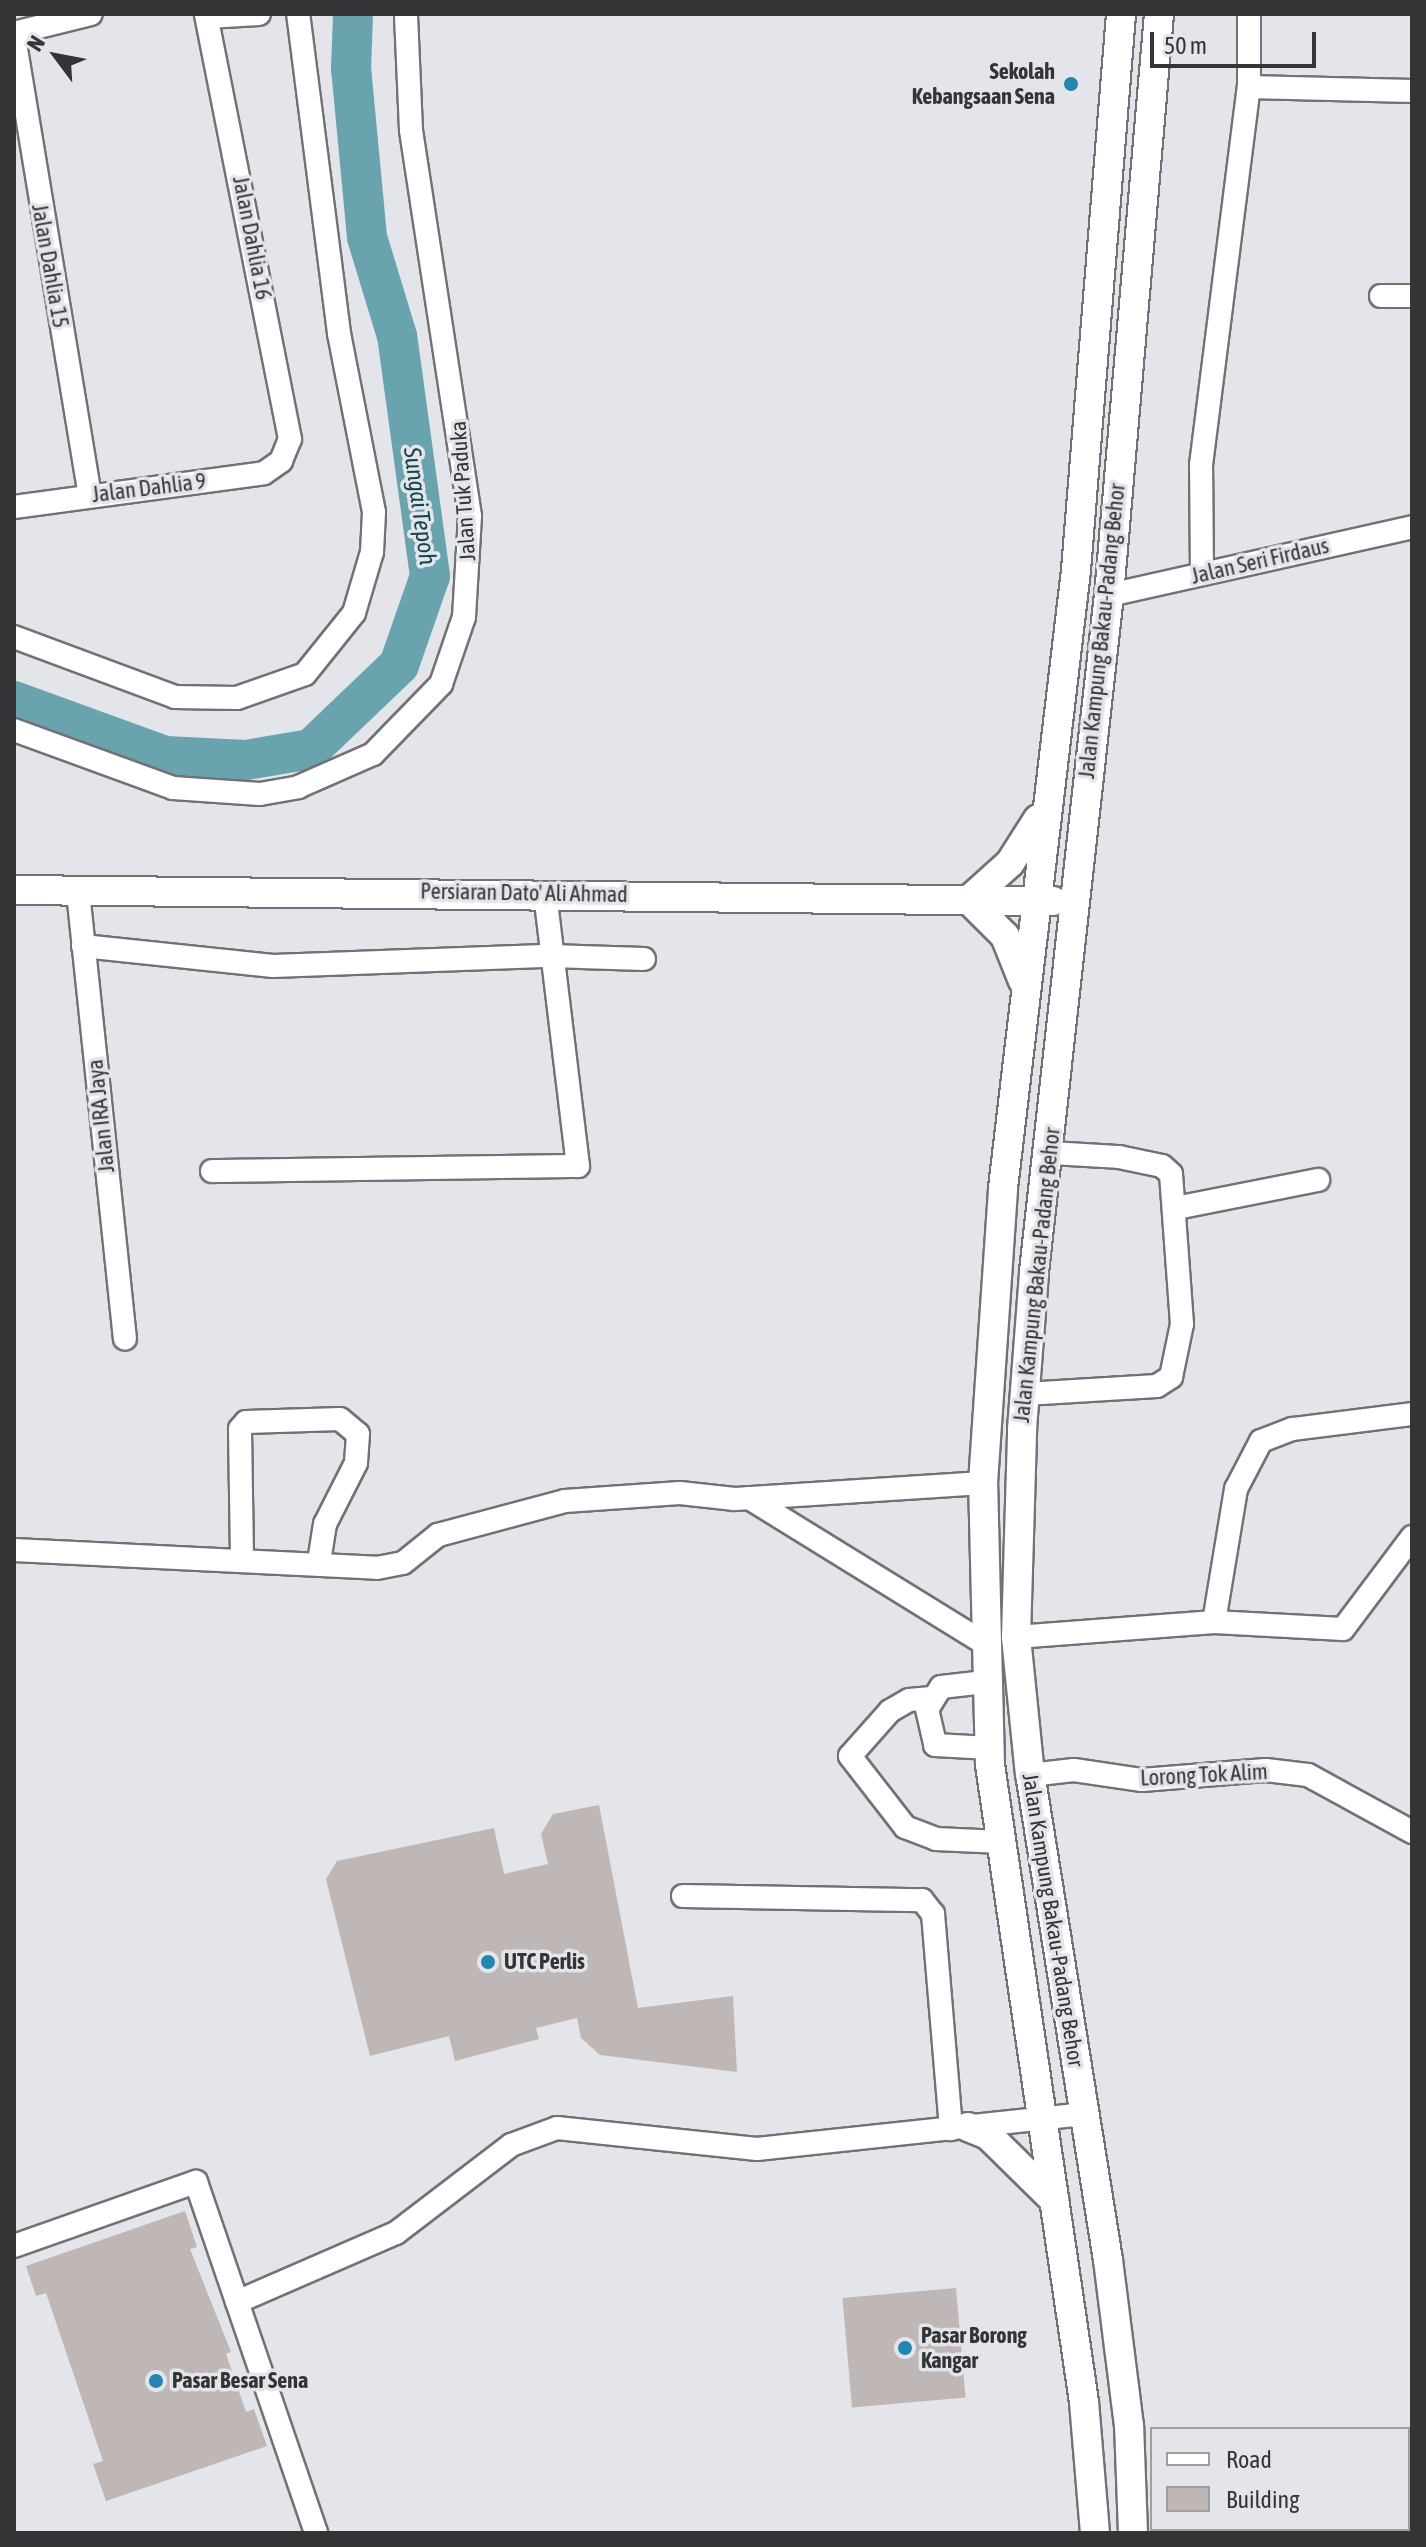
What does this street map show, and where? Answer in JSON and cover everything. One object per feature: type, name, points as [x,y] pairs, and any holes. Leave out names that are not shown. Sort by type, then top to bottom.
[{"type":"street","points":[[14,35],[91,14]]},
{"type":"street","points":[[206,16],[259,14]]},
{"type":"street","points":[[14,637],[175,697],[237,698],[305,674],[354,613],[370,561],[374,512],[339,333],[298,14]]},
{"type":"street","name":"Jalan Tuk Paduka","points":[[14,730],[160,784],[260,794],[298,787],[373,754],[441,684],[464,617],[470,516],[411,130],[406,14]]},
{"type":"street","name":"Jalan Kampung Bakau-Padang Behor","points":[[1095,2533],[1084,2402],[1054,2200],[1038,2120],[990,1748],[982,1642],[983,1483],[1003,1188],[1043,812],[1076,570],[1121,14]]},
{"type":"street","name":"Jalan Kampung Bakau-Padang Behor","points":[[1133,2533],[1129,2426],[1084,2114],[1030,1775],[1016,1637],[1025,1394],[1073,901],[1109,595],[1159,14]]},
{"type":"street","points":[[1202,574],[1201,465],[1249,87],[1249,14]]},
{"type":"street","name":"Jalan Dahlia 16","points":[[206,16],[290,439],[281,461]]},
{"type":"street","name":"Jalan Dahlia 15","points":[[14,35],[90,495]]},
{"type":"street","points":[[1249,87],[1412,91]]},
{"type":"street","points":[[1381,296],[1412,296]]},
{"type":"street","name":"Jalan Dahlia 9","points":[[14,507],[264,473],[281,461]]},
{"type":"street","name":"Jalan Seri Firdaus","points":[[1109,595],[1412,527]]},
{"type":"street","points":[[1026,989],[1005,936],[969,900],[1010,863],[1043,812]]},
{"type":"street","name":"Persiaran Dato' Ali Ahmad","points":[[14,890],[1073,901]]},
{"type":"street","name":"Jalan IRA Jaya","points":[[78,892],[125,1339]]},
{"type":"street","points":[[212,1171],[578,1166],[550,956],[545,894]]},
{"type":"street","points":[[83,946],[273,966],[550,956],[644,959]]},
{"type":"street","points":[[1025,1394],[1083,1395],[1157,1386],[1171,1377],[1182,1324],[1176,1208],[1171,1174],[1162,1166],[1049,1153]]},
{"type":"street","points":[[1176,1208],[1318,1180]]},
{"type":"street","points":[[1214,1622],[1236,1489],[1261,1441],[1293,1429],[1412,1414]]},
{"type":"street","points":[[242,1557],[240,1429],[246,1422],[340,1419],[358,1434],[356,1463],[325,1524],[319,1563]]},
{"type":"street","points":[[14,1550],[242,1557],[377,1568],[403,1563],[438,1535],[565,1501],[680,1493],[749,1498],[983,1483]]},
{"type":"street","points":[[749,1498],[982,1642]]},
{"type":"street","points":[[1016,1637],[1214,1622],[1343,1629],[1412,1537]]},
{"type":"street","points":[[985,1682],[941,1687],[931,1698],[927,1709],[935,1745],[990,1748]]},
{"type":"street","points":[[931,1698],[909,1700],[890,1711],[850,1756],[905,1827],[936,1839],[1001,1842]]},
{"type":"street","name":"Lorong Tok Alim","points":[[1030,1775],[1074,1770],[1142,1780],[1266,1770],[1308,1775],[1412,1832]]},
{"type":"street","points":[[683,1896],[922,1900],[933,1914],[960,2128]]},
{"type":"street","points":[[237,2302],[396,2233],[511,2145],[557,2128],[757,2149],[1084,2114]]},
{"type":"street","points":[[960,2128],[988,2135],[1054,2200]]},
{"type":"street","points":[[14,2246],[196,2182],[316,2533]]},
{"type":"building","name":"UTC Perlis","points":[[599,1805],[638,2008],[733,1996],[737,2072],[600,2055],[581,2038],[577,2018],[536,2028],[539,2039],[455,2061],[449,2036],[370,2056],[326,1879],[337,1861],[494,1828],[504,1874],[548,1864],[541,1834],[553,1814]]},
{"type":"building","name":"Pasar Besar Sena","points":[[185,2211],[197,2247],[190,2249],[231,2352],[226,2354],[246,2412],[254,2409],[267,2446],[106,2501],[93,2464],[103,2461],[46,2293],[36,2296],[26,2266]]},
{"type":"building","name":"Pasar Borong Kangar","points":[[956,2288],[966,2398],[852,2408],[842,2298]]},
{"type":"waterway","name":"Sungai Tepoh","points":[[14,701],[165,756],[246,760],[311,749],[399,665],[430,576],[397,336],[367,237],[351,69],[353,14]]},
{"type":"place","name":"Sekolah Kebangsaan Sena","points":[[1071,84]]},
{"type":"place","name":"UTC Perlis","points":[[488,1962]]},
{"type":"place","name":"Pasar Borong Kangar","points":[[905,2348]]},
{"type":"place","name":"Pasar Besar Sena","points":[[156,2381]]}]
